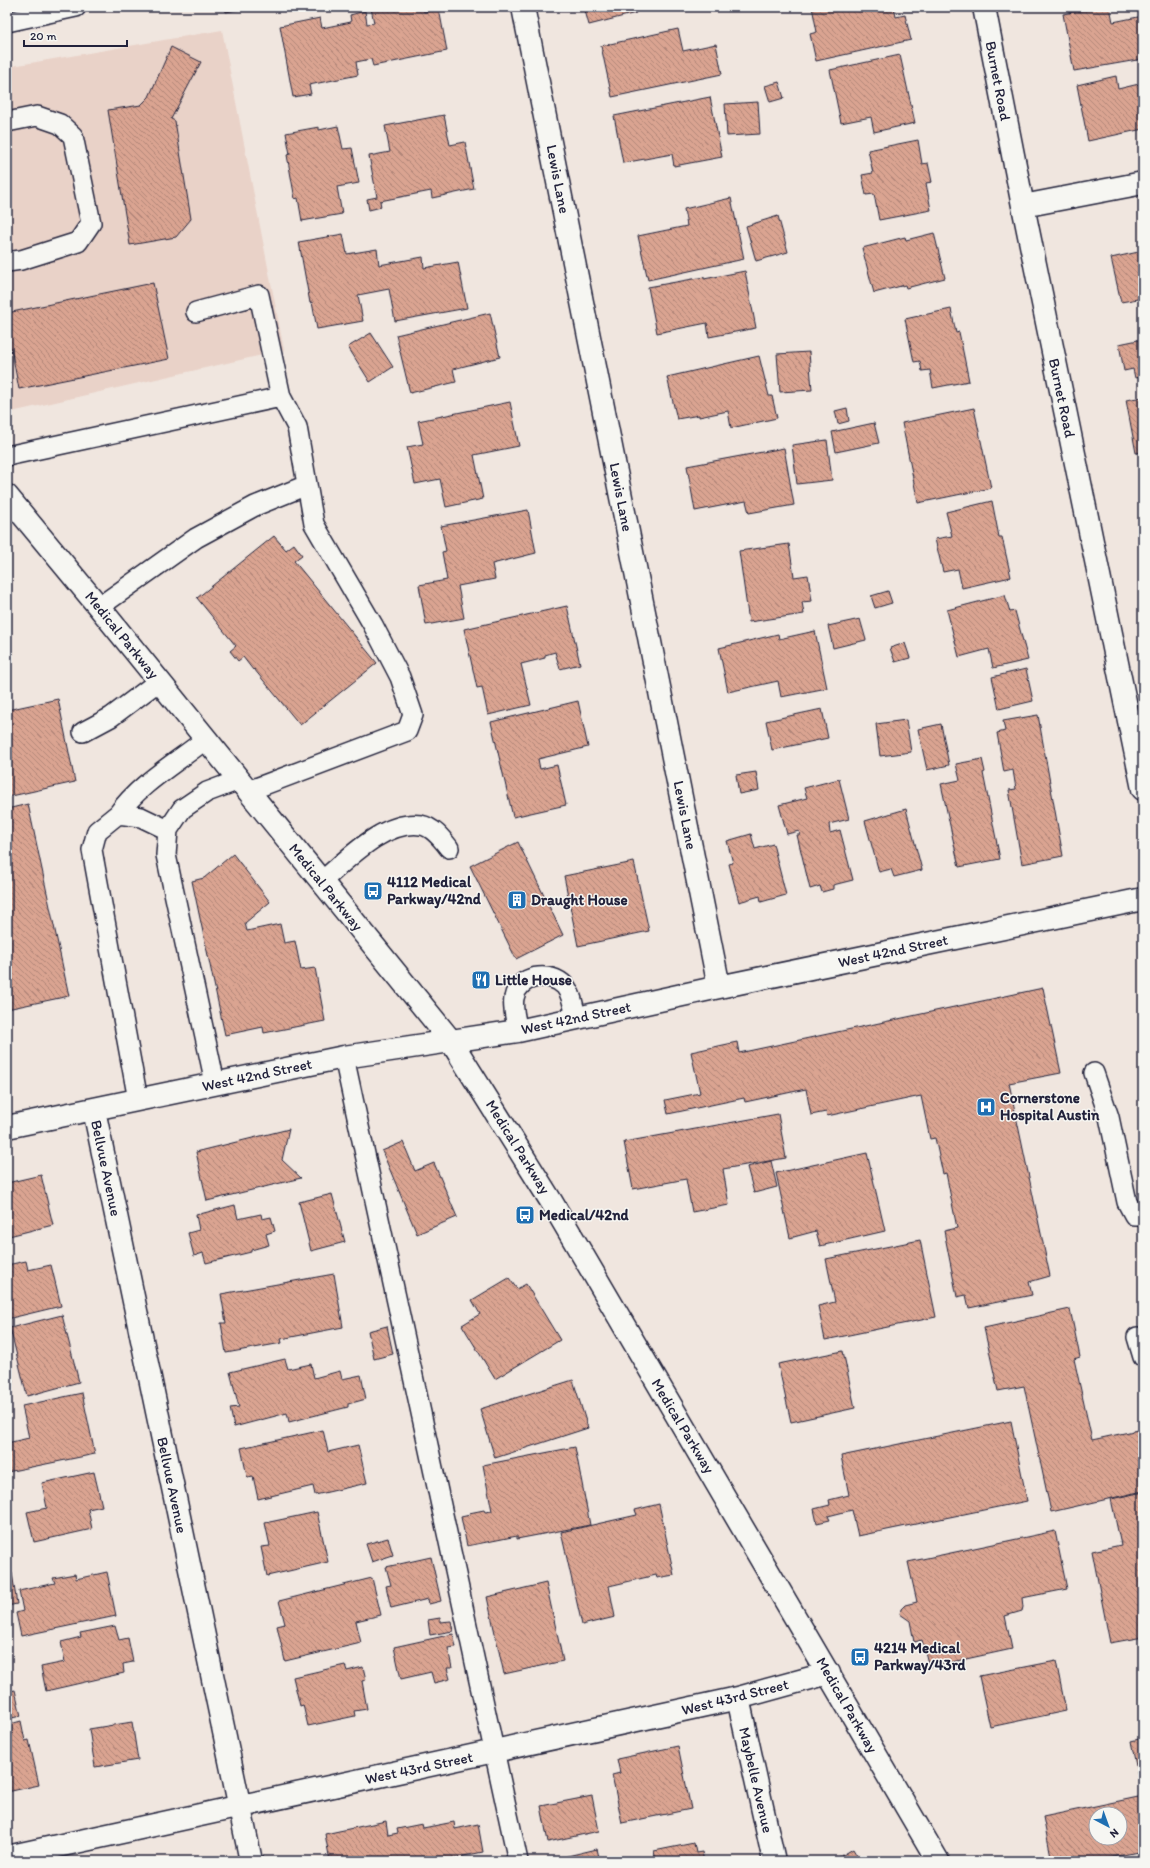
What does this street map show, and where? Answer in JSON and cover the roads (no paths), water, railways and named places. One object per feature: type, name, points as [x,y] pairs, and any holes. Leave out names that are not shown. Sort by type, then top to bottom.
[{"type":"street","name":"Lewis Lane","points":[[523,7],[719,987]]},
{"type":"street","name":"Burnet Road","points":[[984,7],[1023,206],[1143,789]]},
{"type":"street","points":[[1023,206],[1143,183]]},
{"type":"street","name":"Medical Parkway","points":[[7,496],[99,606],[451,1041],[551,1201],[938,1861]]},
{"type":"street","name":"West 42nd Street","points":[[7,1128],[344,1057],[518,1031],[719,987],[1143,899]]},
{"type":"street","name":"Bellvue Avenue","points":[[94,1110],[252,1861]]},
{"type":"street","name":"West 43rd Street","points":[[7,1857],[738,1698],[829,1673]]},
{"type":"street","name":"Maybelle Avenue","points":[[738,1698],[774,1861]]},
{"type":"lane","points":[[7,22],[76,7]]},
{"type":"lane","points":[[7,122],[38,116],[60,124],[73,136],[91,223],[78,242],[21,260],[7,262]]},
{"type":"lane","points":[[196,312],[259,295],[281,397],[297,427],[314,524],[380,638],[400,678],[413,715],[407,731],[244,786],[207,792],[182,809],[168,830],[166,856],[215,1083]]},
{"type":"lane","points":[[7,456],[281,397]]},
{"type":"lane","points":[[99,606],[196,538],[255,506],[307,485]]},
{"type":"lane","points":[[83,732],[111,717],[159,681]]},
{"type":"lane","points":[[138,1100],[92,850],[97,831],[118,814],[128,800],[206,739]]},
{"type":"lane","points":[[118,814],[141,816],[168,830]]},
{"type":"lane","points":[[322,881],[362,847],[382,834],[404,826],[422,825],[438,834],[449,848]]},
{"type":"lane","points":[[518,1031],[513,1000],[515,992],[524,983],[533,978],[550,976],[566,986],[571,996],[576,1018]]},
{"type":"lane","points":[[344,1057],[518,1861]]},
{"type":"lane","points":[[1094,1074],[1109,1117],[1126,1202],[1134,1215],[1143,1215]]},
{"type":"lane","points":[[1138,1337],[1143,1357]]},
{"type":"place","name":"4112 Medical Parkway/42nd","points":[[373,891]]},
{"type":"place","name":"Draught House","points":[[517,900]]},
{"type":"place","name":"Little House","points":[[481,980]]},
{"type":"place","name":"Cornerstone Hospital Austin","points":[[986,1107]]},
{"type":"place","name":"Medical/42nd","points":[[525,1215]]},
{"type":"place","name":"4214 Medical Parkway/43rd","points":[[860,1657]]}]
